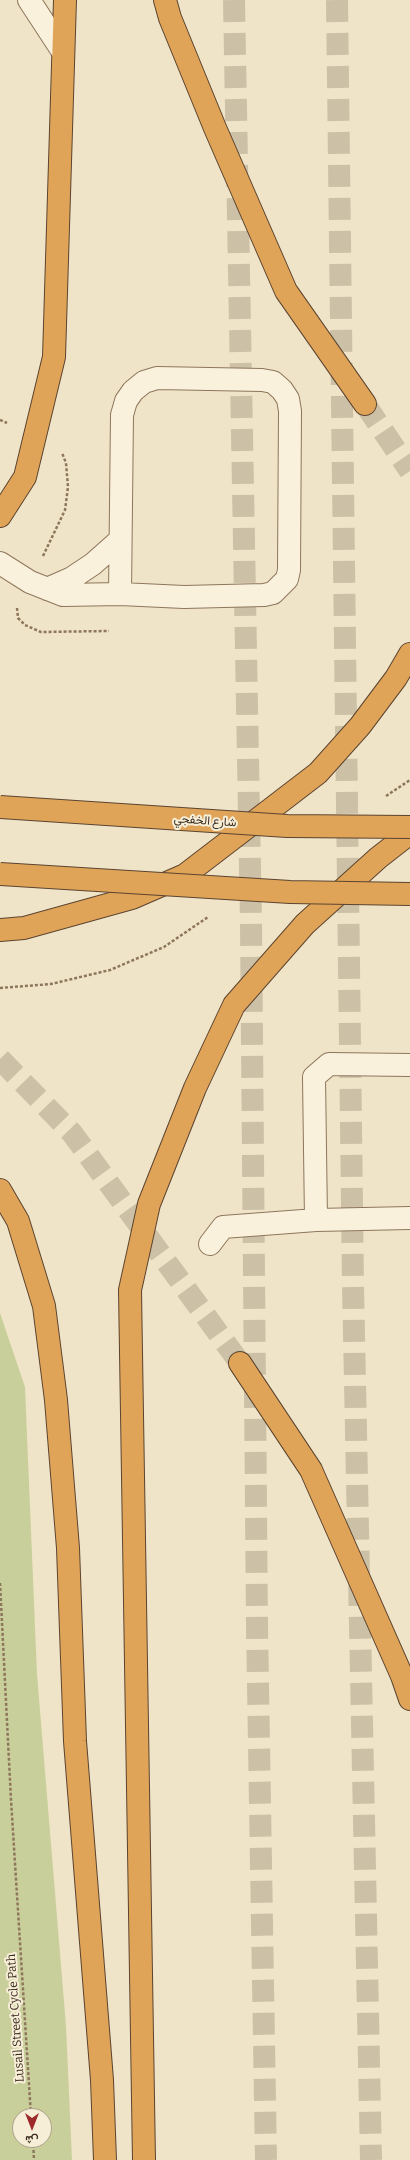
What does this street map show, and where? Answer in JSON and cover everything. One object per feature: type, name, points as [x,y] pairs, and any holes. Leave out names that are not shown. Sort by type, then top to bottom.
[{"type":"highway","points":[[0,516],[25,477],[37,434],[54,357],[65,0]]},
{"type":"highway","points":[[165,0],[170,18],[206,106],[286,291],[365,404]]},
{"type":"highway","points":[[0,930],[24,928],[132,898],[185,875],[318,773],[360,726],[396,678],[410,654]]},
{"type":"highway","name":"شارع الخفجي","points":[[0,807],[287,826],[410,827]]},
{"type":"highway","points":[[144,2160],[130,1290],[149,1204],[195,1088],[234,1005],[305,924],[378,858],[410,833]]},
{"type":"highway","points":[[0,874],[290,892],[410,894]]},
{"type":"highway","points":[[0,1190],[18,1221],[44,1306],[56,1400],[68,1548],[75,1741],[102,2080],[105,2160]]},
{"type":"highway","points":[[240,1363],[311,1470],[402,1676],[410,1699]]},
{"type":"lane","points":[[29,0],[63,52]]},
{"type":"lane","points":[[0,563],[38,585],[63,595],[79,596],[120,594],[184,597],[264,595],[273,593],[287,579],[289,570],[290,411],[288,399],[282,390],[273,382],[262,380],[157,378],[144,382],[133,391],[126,401],[122,415],[120,594]]},
{"type":"lane","points":[[38,585],[72,578],[93,564],[120,540]]},
{"type":"lane","points":[[316,1220],[314,1077],[329,1064],[410,1065]]},
{"type":"lane","points":[[210,1244],[223,1226],[316,1220],[410,1218]]},
{"type":"path","points":[[0,420],[37,434],[58,444],[66,463],[68,487],[65,510],[38,585],[16,609],[18,618],[25,625],[41,632],[109,631]]},
{"type":"path","name":"Lusail Street Cycle Path","points":[[0,1583],[10,1800],[30,2108]]},
{"type":"path","points":[[33,2148],[34,2160]]},
{"type":"green space","points":[[0,1313],[25,1387],[37,1674],[66,2026],[72,2160],[0,2160]]},
{"type":"tunnel","points":[[234,0],[251,922],[257,1625],[266,2160]]},
{"type":"tunnel","points":[[337,0],[353,1286],[371,2160]]},
{"type":"tunnel","points":[[365,404],[410,471]]},
{"type":"tunnel","points":[[0,1059],[72,1133],[240,1363]]}]
